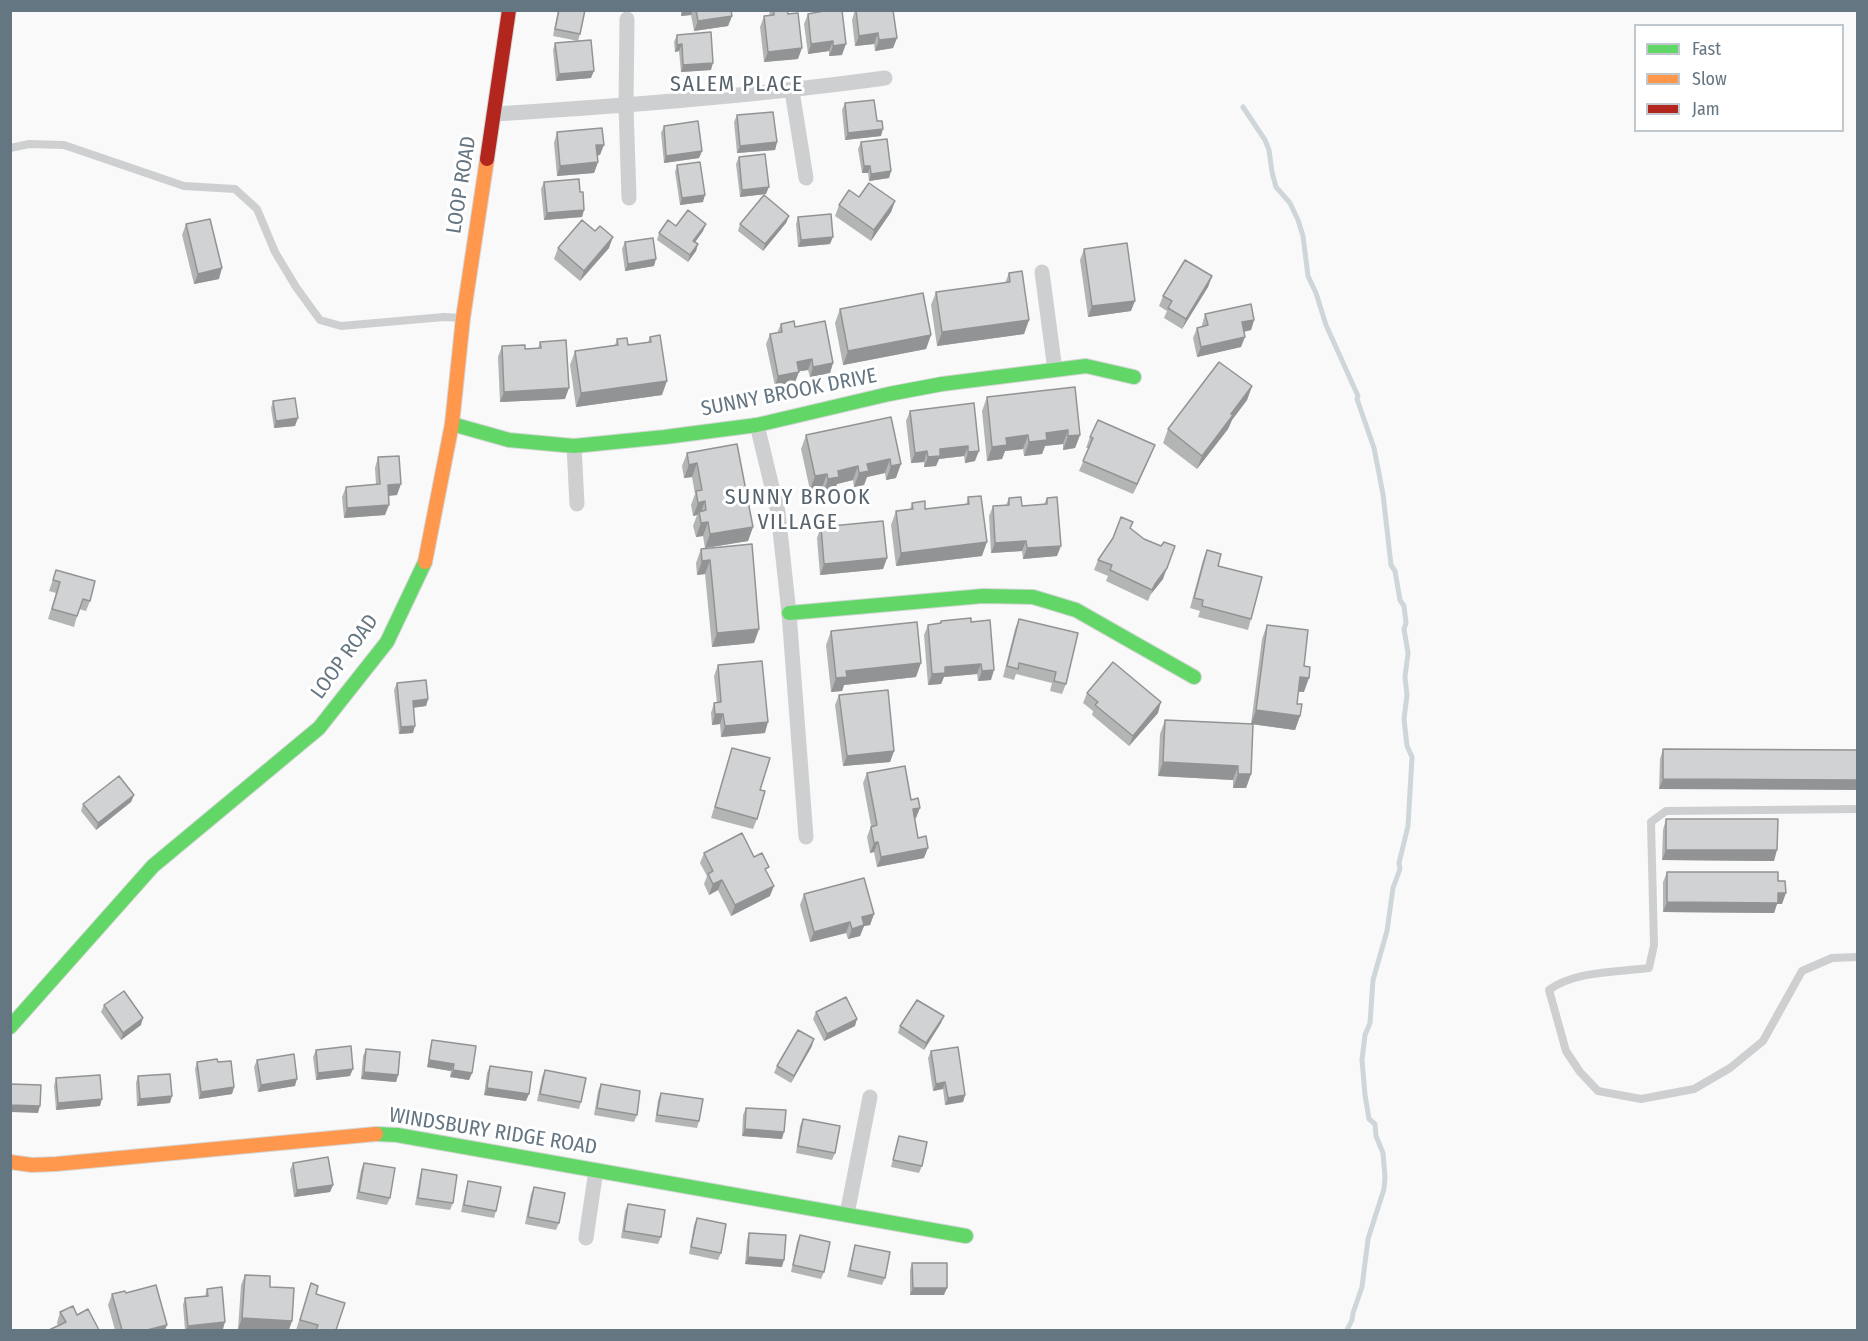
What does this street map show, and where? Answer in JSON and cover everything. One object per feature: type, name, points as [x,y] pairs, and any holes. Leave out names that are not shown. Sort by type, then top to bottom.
[{"type":"street","name":"LOOP ROAD","points":[[10,1027],[153,866],[319,728],[387,642],[426,561],[452,424],[463,318],[509,10]]},
{"type":"street","points":[[627,19],[626,106],[629,198]]},
{"type":"street","points":[[494,114],[626,106],[792,91],[885,78]]},
{"type":"street","points":[[792,91],[806,178]]},
{"type":"street","points":[[1042,272],[1055,370]]},
{"type":"street","name":"SUNNY BROOK DRIVE","points":[[452,424],[509,440],[574,446],[756,425],[942,384],[1086,366],[1134,377]]},
{"type":"street","points":[[756,425],[778,512],[789,613],[806,837]]},
{"type":"street","points":[[574,446],[577,504]]},
{"type":"street","points":[[789,613],[983,596],[1033,597],[1076,610],[1194,677]]},
{"type":"street","points":[[847,1215],[870,1097]]},
{"type":"street","name":"WINDSBURY RIDGE ROAD","points":[[10,1162],[32,1165],[56,1164],[370,1134],[397,1135],[966,1236]]},
{"type":"street","points":[[586,1238],[596,1170]]},
{"type":"lane","points":[[10,148],[29,144],[64,145],[184,186],[234,189],[257,209],[275,252],[296,287],[320,320],[341,326],[444,317],[463,318]]},
{"type":"lane","points":[[1857,808],[1666,811],[1651,822],[1654,945],[1649,968],[1577,977],[1548,990],[1566,1051],[1580,1072],[1598,1091],[1641,1099],[1694,1089],[1730,1068],[1763,1041],[1802,971],[1832,958],[1857,957]]},
{"type":"building","points":[[559,10],[585,10],[580,34],[555,29]]},
{"type":"building","points":[[696,10],[731,10],[732,16],[698,21]]},
{"type":"building","points":[[774,10],[787,10],[788,14],[798,13],[802,48],[768,52],[764,16],[774,15]]},
{"type":"building","points":[[842,10],[846,44],[833,46],[833,41],[811,44],[808,14]]},
{"type":"building","points":[[856,10],[893,10],[897,38],[879,40],[878,33],[859,36]]},
{"type":"building","points":[[711,32],[713,63],[683,65],[682,44],[677,45],[677,35]]},
{"type":"building","points":[[591,40],[594,71],[559,74],[555,43]]},
{"type":"building","points":[[874,100],[877,121],[882,121],[883,129],[848,133],[845,103]]},
{"type":"building","points":[[773,112],[777,142],[740,146],[737,115]]},
{"type":"building","points":[[698,121],[702,151],[666,156],[664,126]]},
{"type":"building","points":[[602,128],[604,145],[596,145],[598,162],[560,166],[557,132]]},
{"type":"building","points":[[887,139],[891,171],[871,174],[870,166],[864,166],[861,142]]},
{"type":"building","points":[[765,154],[769,187],[742,190],[739,157]]},
{"type":"building","points":[[700,162],[705,195],[682,198],[677,165]]},
{"type":"building","points":[[579,179],[580,192],[583,192],[584,210],[547,213],[544,182]]},
{"type":"building","points":[[869,183],[895,201],[874,230],[839,205],[849,190],[859,197]]},
{"type":"building","points":[[764,195],[789,216],[765,244],[740,224]]},
{"type":"building","points":[[688,210],[706,224],[693,241],[698,244],[690,255],[659,233],[668,220],[676,226]]},
{"type":"building","points":[[831,214],[833,237],[801,240],[798,217]]},
{"type":"building","points":[[210,219],[222,268],[198,274],[186,224]]},
{"type":"building","points":[[582,220],[595,231],[600,226],[613,237],[584,271],[558,248]]},
{"type":"building","points":[[653,238],[656,259],[628,264],[625,242]]},
{"type":"building","points":[[1127,243],[1135,301],[1092,306],[1084,249]]},
{"type":"building","points":[[1185,260],[1212,276],[1186,319],[1168,308],[1172,301],[1163,296]]},
{"type":"building","points":[[1022,271],[1029,320],[942,332],[936,292],[1010,282],[1009,273]]},
{"type":"building","points":[[923,293],[931,335],[848,351],[840,309]]},
{"type":"building","points":[[1251,304],[1254,320],[1242,322],[1245,337],[1201,347],[1197,328],[1208,325],[1205,314]]},
{"type":"building","points":[[794,321],[795,327],[825,321],[833,363],[813,367],[812,359],[797,362],[799,372],[778,376],[770,334],[782,332],[781,324]]},
{"type":"building","points":[[660,335],[667,381],[581,393],[575,351],[618,345],[617,339],[627,338],[628,345],[651,342],[650,337]]},
{"type":"building","points":[[566,340],[569,388],[504,392],[502,346],[525,345],[525,349],[541,348],[540,342]]},
{"type":"building","points":[[1219,362],[1252,386],[1202,456],[1168,429]]},
{"type":"building","points":[[1075,387],[1080,435],[1068,436],[1068,430],[1046,433],[1047,440],[1029,442],[1028,435],[1006,438],[1007,445],[992,447],[987,397]]},
{"type":"building","points":[[295,398],[298,418],[276,421],[273,401]]},
{"type":"building","points":[[974,403],[979,451],[968,452],[968,446],[940,449],[940,456],[928,457],[927,451],[915,453],[910,411]]},
{"type":"building","points":[[891,417],[901,464],[891,466],[890,459],[867,464],[869,471],[859,473],[858,466],[838,471],[839,477],[828,479],[827,474],[815,476],[806,435]]},
{"type":"building","points":[[1098,420],[1155,445],[1137,484],[1083,461]]},
{"type":"building","points":[[737,444],[753,527],[710,534],[708,522],[701,523],[699,512],[706,510],[705,501],[698,503],[696,491],[702,490],[697,463],[689,465],[687,453]]},
{"type":"building","points":[[399,456],[401,484],[388,485],[389,505],[347,508],[346,487],[380,484],[378,457]]},
{"type":"building","points":[[981,496],[987,542],[901,553],[896,511],[913,509],[912,503],[925,501],[925,509],[969,504],[968,497]]},
{"type":"building","points":[[1021,497],[1022,506],[1047,504],[1047,498],[1057,497],[1061,546],[1027,548],[1026,541],[995,543],[993,506],[1009,505],[1009,498]]},
{"type":"building","points":[[1121,517],[1133,522],[1130,528],[1144,539],[1161,546],[1164,542],[1175,546],[1167,568],[1152,590],[1110,570],[1112,565],[1098,560],[1113,538]]},
{"type":"building","points":[[883,521],[887,558],[824,564],[821,527]]},
{"type":"building","points":[[752,544],[759,629],[717,633],[710,560],[702,561],[701,549]]},
{"type":"building","points":[[1207,550],[1221,554],[1218,566],[1262,577],[1251,619],[1202,606],[1203,600],[1194,598]]},
{"type":"building","points":[[56,570],[95,581],[90,601],[83,599],[77,616],[52,609],[60,582],[53,580]]},
{"type":"building","points":[[971,618],[971,622],[990,620],[994,670],[982,671],[981,664],[945,667],[945,673],[932,674],[928,625],[941,623],[941,621]]},
{"type":"building","points":[[1019,619],[1078,633],[1066,684],[1054,681],[1056,672],[1019,663],[1018,669],[1007,666]]},
{"type":"building","points":[[917,622],[921,663],[846,671],[847,677],[836,678],[831,631]]},
{"type":"building","points":[[1267,625],[1308,630],[1304,666],[1310,667],[1309,678],[1300,677],[1297,704],[1302,704],[1300,716],[1256,710]]},
{"type":"building","points":[[762,661],[768,722],[725,726],[723,714],[715,714],[714,703],[721,702],[718,665]]},
{"type":"building","points":[[1113,662],[1161,702],[1133,736],[1095,705],[1098,702],[1087,693]]},
{"type":"building","points":[[426,680],[428,699],[413,701],[415,726],[401,727],[397,683]]},
{"type":"building","points":[[888,690],[894,751],[847,756],[839,695]]},
{"type":"building","points":[[1165,720],[1253,724],[1251,774],[1238,774],[1238,766],[1163,762]]},
{"type":"building","points":[[732,748],[770,758],[760,790],[765,791],[757,819],[715,807]]},
{"type":"building","points":[[1663,749],[1857,750],[1857,780],[1663,779]]},
{"type":"building","points":[[905,766],[911,800],[918,798],[920,808],[913,809],[918,838],[926,836],[928,848],[881,857],[878,842],[874,843],[871,827],[877,825],[867,773]]},
{"type":"building","points":[[119,776],[134,795],[98,823],[83,804]]},
{"type":"building","points":[[1666,819],[1778,819],[1777,850],[1666,850]]},
{"type":"building","points":[[742,833],[754,857],[762,853],[769,867],[765,869],[774,886],[735,905],[722,880],[713,884],[708,874],[713,871],[704,853]]},
{"type":"building","points":[[1667,872],[1778,872],[1778,881],[1785,881],[1786,893],[1778,893],[1778,903],[1667,902]]},
{"type":"building","points":[[864,878],[874,914],[862,917],[864,925],[852,929],[850,922],[814,932],[804,894]]},
{"type":"building","points":[[124,991],[143,1018],[123,1033],[104,1005]]},
{"type":"building","points":[[846,997],[857,1019],[827,1034],[816,1012]]},
{"type":"building","points":[[917,1000],[944,1016],[926,1043],[900,1026]]},
{"type":"building","points":[[798,1030],[814,1039],[794,1076],[777,1066]]},
{"type":"building","points":[[432,1040],[476,1046],[472,1073],[453,1070],[454,1064],[429,1060]]},
{"type":"building","points":[[351,1046],[353,1069],[318,1073],[316,1050]]},
{"type":"building","points":[[958,1047],[965,1095],[948,1098],[945,1082],[936,1084],[931,1051]]},
{"type":"building","points":[[366,1049],[400,1052],[398,1075],[364,1072]]},
{"type":"building","points":[[294,1054],[297,1079],[261,1085],[257,1060]]},
{"type":"building","points":[[217,1059],[218,1062],[231,1061],[234,1087],[201,1092],[197,1062]]},
{"type":"building","points":[[490,1066],[532,1072],[529,1094],[487,1088]]},
{"type":"building","points":[[545,1070],[586,1078],[581,1102],[540,1094]]},
{"type":"building","points":[[170,1074],[172,1096],[140,1099],[138,1076]]},
{"type":"building","points":[[100,1075],[102,1099],[58,1103],[56,1078]]},
{"type":"building","points":[[10,1084],[41,1085],[40,1106],[10,1105]]},
{"type":"building","points":[[601,1084],[640,1091],[637,1115],[597,1108]]},
{"type":"building","points":[[661,1093],[703,1099],[699,1121],[657,1115]]},
{"type":"building","points":[[746,1108],[786,1110],[784,1132],[745,1129]]},
{"type":"building","points":[[803,1119],[840,1126],[835,1153],[798,1146]]},
{"type":"building","points":[[899,1136],[927,1142],[922,1166],[893,1160]]},
{"type":"building","points":[[328,1157],[333,1185],[297,1190],[293,1163]]},
{"type":"building","points":[[364,1163],[395,1168],[390,1198],[359,1192]]},
{"type":"building","points":[[422,1169],[457,1175],[453,1203],[418,1198]]},
{"type":"building","points":[[468,1181],[501,1187],[496,1211],[464,1205]]},
{"type":"building","points":[[534,1187],[565,1193],[559,1223],[528,1217]]},
{"type":"building","points":[[628,1204],[665,1210],[661,1237],[624,1231]]},
{"type":"building","points":[[697,1218],[726,1224],[721,1253],[691,1247]]},
{"type":"building","points":[[749,1233],[786,1235],[784,1260],[748,1257]]},
{"type":"building","points":[[800,1235],[830,1242],[824,1272],[793,1265]]},
{"type":"building","points":[[855,1245],[890,1252],[885,1278],[850,1270]]},
{"type":"building","points":[[912,1263],[947,1263],[947,1288],[913,1288]]},
{"type":"building","points":[[245,1275],[270,1276],[270,1287],[294,1288],[292,1321],[242,1318]]},
{"type":"building","points":[[311,1283],[318,1286],[316,1294],[345,1303],[336,1330],[316,1330],[318,1325],[300,1320]]},
{"type":"building","points":[[156,1285],[167,1325],[147,1330],[122,1330],[112,1294],[125,1291],[126,1293]]},
{"type":"building","points":[[222,1287],[225,1322],[188,1326],[185,1298],[208,1296],[207,1289]]},
{"type":"building","points":[[73,1306],[77,1315],[88,1309],[99,1330],[49,1330],[66,1322],[60,1312]]},
{"type":"waterway","points":[[1243,107],[1265,140],[1276,187],[1290,203],[1298,220],[1303,236],[1308,276],[1326,325],[1358,396],[1357,399],[1374,448],[1383,494],[1391,565],[1395,571],[1406,623],[1404,629],[1408,653],[1404,719],[1407,746],[1412,757],[1408,826],[1399,863],[1400,869],[1393,888],[1387,931],[1373,980],[1370,1023],[1365,1035],[1362,1060],[1369,1119],[1375,1124],[1376,1136],[1383,1153],[1384,1189],[1368,1239],[1362,1287],[1347,1330]]},
{"type":"traffic: fast","points":[[452,424],[509,440],[574,446],[757,425],[942,384],[1086,366],[1134,377]]},
{"type":"traffic: fast","points":[[10,1027],[153,866],[319,728],[387,642],[425,562]]},
{"type":"traffic: fast","points":[[789,613],[983,596],[1033,597],[1076,610],[1194,677]]},
{"type":"traffic: fast","points":[[376,1134],[397,1135],[966,1236]]},
{"type":"traffic: slow","points":[[425,562],[452,424],[463,318],[487,159]]},
{"type":"traffic: slow","points":[[10,1162],[32,1165],[56,1164],[376,1134]]},
{"type":"traffic: jam","points":[[487,159],[509,10]]},
{"type":"district","name":"SALEM PLACE","points":[[737,85]]},
{"type":"district","name":"SUNNY BROOK VILLAGE","points":[[798,510]]}]
